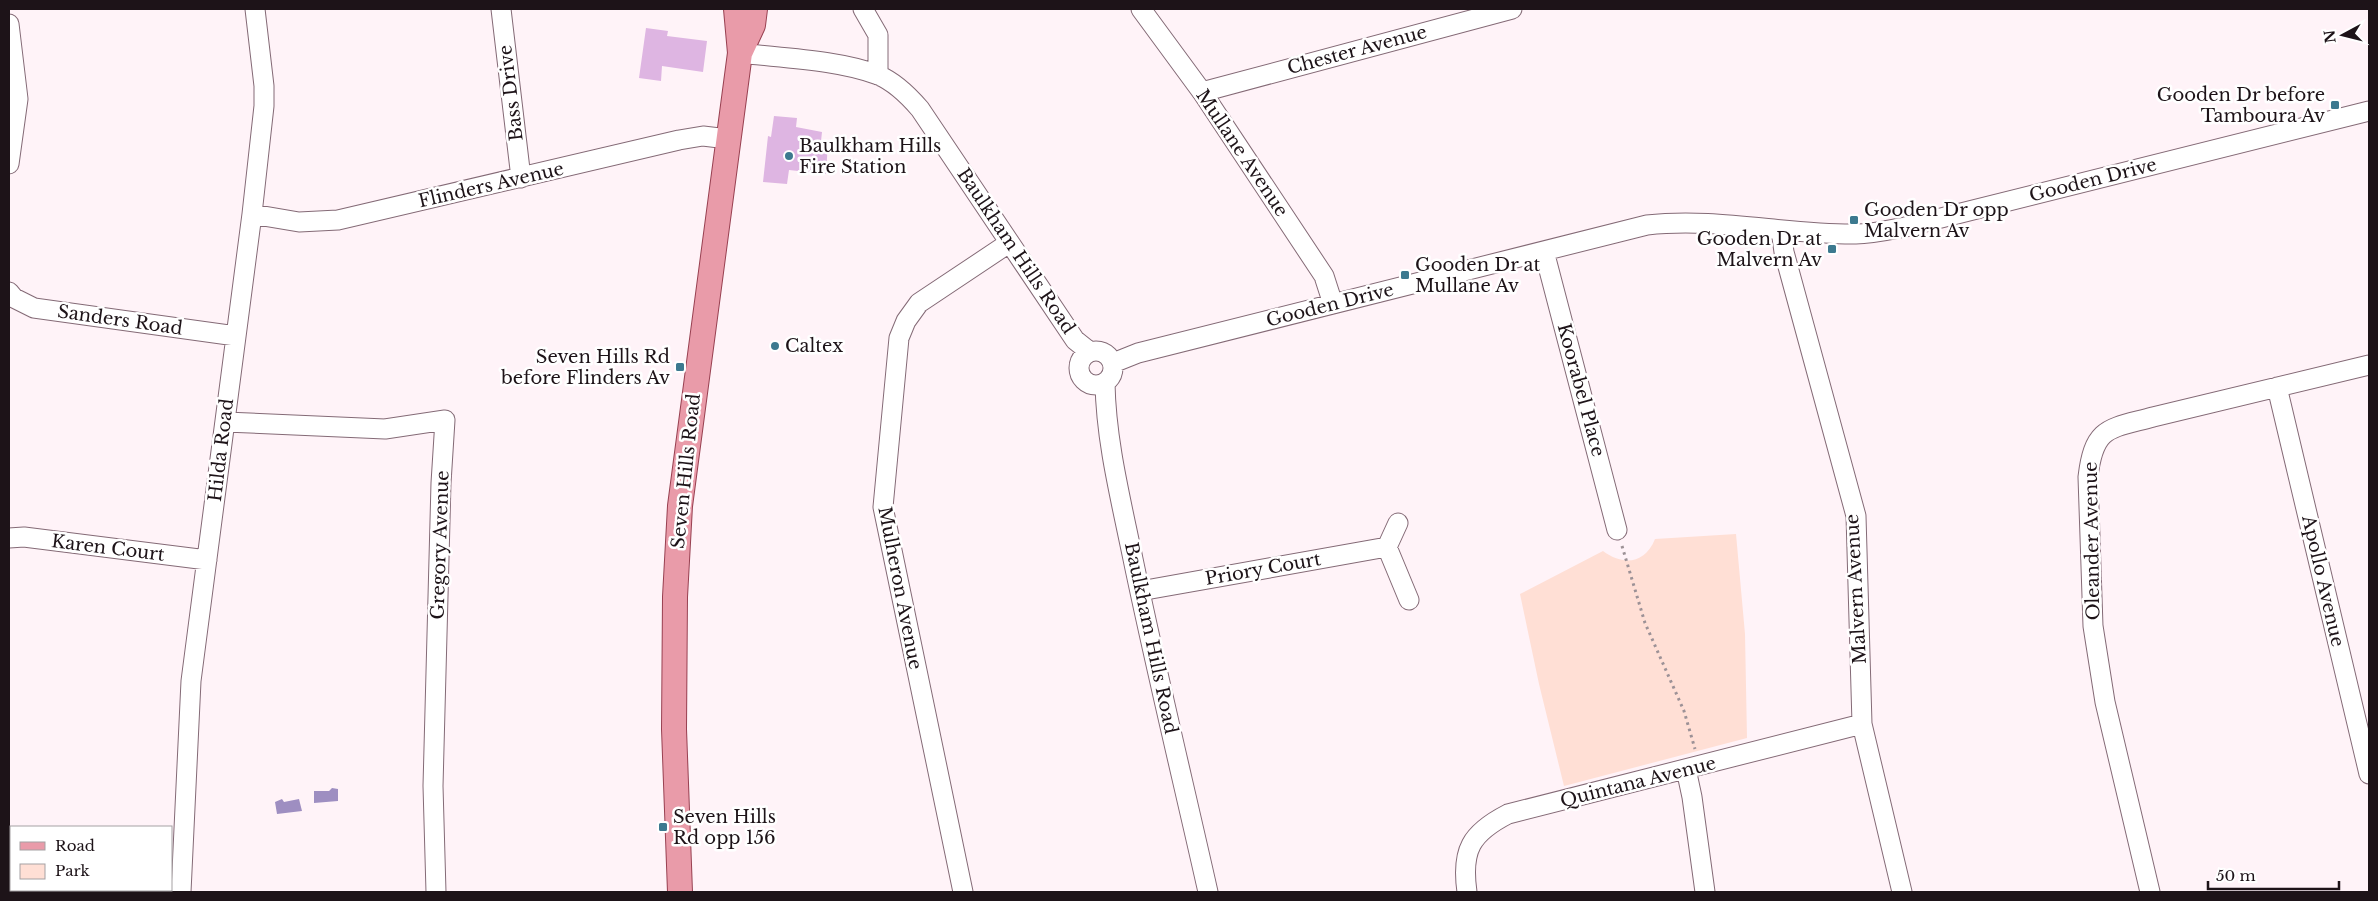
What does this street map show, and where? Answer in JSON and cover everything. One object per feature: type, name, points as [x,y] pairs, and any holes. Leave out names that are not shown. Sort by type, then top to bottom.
[{"type":"main road","name":"Seven Hills Road","points":[[680,892],[674,720],[675,597],[680,506],[740,53],[736,9]]},
{"type":"main road","name":"Seven Hills Road","points":[[740,53],[753,25],[755,9]]},
{"type":"street","name":"Hilda Road","points":[[181,892],[191,681],[252,214],[264,100],[255,9]]},
{"type":"street","name":"Bass Drive","points":[[501,9],[521,178]]},
{"type":"street","points":[[863,9],[878,35],[878,75]]},
{"type":"street","name":"Mullane Avenue","points":[[1141,9],[1202,92],[1324,276],[1333,304]]},
{"type":"street","name":"Chester Avenue","points":[[1202,92],[1512,9]]},
{"type":"street","points":[[9,24],[18,100],[9,164]]},
{"type":"street","name":"Baulkham Hills Road","points":[[740,53],[848,67],[878,75],[909,96],[920,109],[1075,340],[1090,352]]},
{"type":"street","name":"Gooden Drive","points":[[1113,363],[1138,353],[1647,225],[1700,222],[1781,230],[1858,234],[1905,227],[2369,111]]},
{"type":"street","name":"Flinders Avenue","points":[[252,214],[300,222],[338,220],[679,140],[703,136],[728,139]]},
{"type":"street","name":"Malvern Avenue","points":[[1781,230],[1784,252],[1856,516],[1862,724],[1902,892]]},
{"type":"street","name":"Mulheron Avenue","points":[[963,892],[882,499],[900,338],[906,321],[919,303],[1010,243]]},
{"type":"street","name":"Koorabel Place","points":[[1544,251],[1617,530]]},
{"type":"street","name":"Sanders Road","points":[[9,292],[14,298],[34,308],[236,336]]},
{"type":"street","points":[[1090,352],[1105,354],[1113,363],[1112,375],[1105,383],[1094,385],[1082,377],[1080,365],[1082,359],[1090,352]]},
{"type":"street","name":"Oleander Avenue","points":[[2150,892],[2105,702],[2093,626],[2088,477],[2091,454],[2097,439],[2119,426],[2369,365]]},
{"type":"street","name":"Baulkham Hills Road","points":[[1105,383],[1105,415],[1110,445],[1140,591],[1208,892]]},
{"type":"street","name":"Apollo Avenue","points":[[2277,387],[2369,774]]},
{"type":"street","name":"Gregory Avenue","points":[[225,422],[385,429],[445,420],[440,483],[433,786],[436,892]]},
{"type":"street","points":[[1398,523],[1387,547],[1409,600]]},
{"type":"street","name":"Karen Court","points":[[9,538],[24,537],[207,560]]},
{"type":"street","name":"Priory Court","points":[[1140,591],[1387,547]]},
{"type":"street","name":"Quintana Avenue","points":[[1467,892],[1466,865],[1470,844],[1487,825],[1508,814],[1862,724]]},
{"type":"street","points":[[1693,768],[1692,797],[1705,892]]},
{"type":"path","points":[[1617,530],[1645,623],[1684,711],[1693,768]]},
{"type":"green space","points":[[1736,534],[1745,634],[1747,738],[1564,786],[1539,684],[1520,594],[1603,551],[1618,559],[1633,560],[1645,554],[1655,539]]},
{"type":"shaded area","points":[[332,788],[338,789],[338,801],[314,803],[314,791],[329,791]]},
{"type":"shaded area","points":[[282,799],[284,802],[299,799],[302,811],[277,814],[275,802]]},
{"type":"building","points":[[646,28],[668,31],[667,36],[707,41],[703,72],[662,66],[661,81],[639,78]]},
{"type":"building","points":[[774,116],[797,118],[796,127],[822,132],[821,141],[828,142],[826,174],[789,170],[787,184],[763,182],[768,136],[771,137]]},
{"type":"place","name":"Gooden Dr before Tamboura Av","points":[[2335,105]]},
{"type":"place","name":"Baulkham Hills Fire Station","points":[[789,156]]},
{"type":"place","name":"Gooden Dr opp Malvern Av","points":[[1854,220]]},
{"type":"place","name":"Gooden Dr at Malvern Av","points":[[1832,249]]},
{"type":"place","name":"Gooden Dr at Mullane Av","points":[[1405,275]]},
{"type":"place","name":"Caltex","points":[[775,346]]},
{"type":"place","name":"Seven Hills Rd before Flinders Av","points":[[680,367]]},
{"type":"place","name":"Seven Hills Rd opp 156","points":[[663,827]]}]
